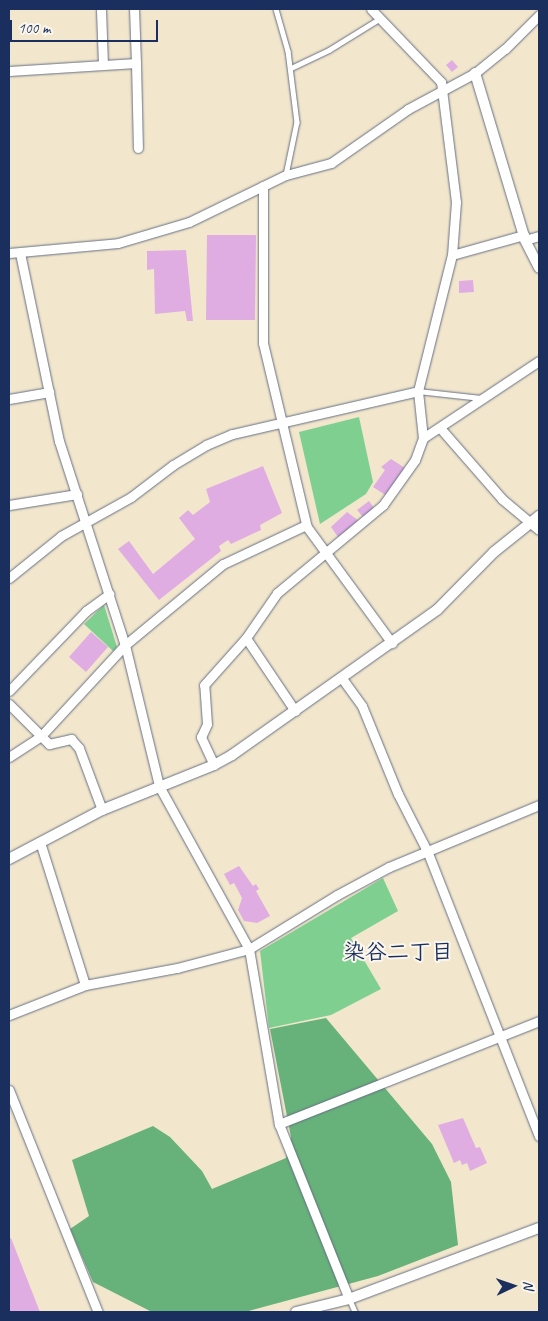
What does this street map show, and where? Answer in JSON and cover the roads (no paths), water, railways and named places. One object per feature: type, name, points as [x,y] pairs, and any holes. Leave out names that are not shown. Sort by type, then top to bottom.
[{"type":"street","points":[[134,9],[138,148]]},
{"type":"street","points":[[214,765],[201,737],[207,724],[204,685],[246,638],[277,593],[383,505],[416,460],[423,438],[418,391],[452,255],[456,202],[441,82],[371,9]]},
{"type":"street","points":[[101,10],[103,64]]},
{"type":"street","points":[[9,253],[118,243],[189,222],[286,175],[331,163],[442,88],[474,73],[539,15]]},
{"type":"street","points":[[9,70],[136,62]]},
{"type":"street","points":[[474,73],[524,238],[539,268]]},
{"type":"street","points":[[263,186],[263,343],[284,424],[306,525],[323,553],[392,643]]},
{"type":"street","points":[[452,255],[539,236]]},
{"type":"street","points":[[20,253],[59,441],[124,645],[159,786],[249,949],[278,1124],[349,1298]]},
{"type":"street","points":[[423,438],[485,399],[539,361]]},
{"type":"street","points":[[9,578],[61,536],[131,497],[194,451],[232,434],[284,424],[418,391]]},
{"type":"street","points":[[9,399],[49,392]]},
{"type":"street","points":[[440,428],[502,499],[539,530]]},
{"type":"street","points":[[9,505],[77,494]]},
{"type":"street","points":[[9,859],[102,810],[214,765],[295,711],[437,610],[494,552],[539,516]]},
{"type":"street","points":[[9,757],[41,736],[124,645],[222,564],[306,525]]},
{"type":"street","points":[[9,691],[86,611],[109,594]]},
{"type":"street","points":[[246,638],[295,711]]},
{"type":"street","points":[[342,678],[362,706],[398,794],[428,853],[498,1036],[539,1136]]},
{"type":"street","points":[[10,708],[49,744],[71,739],[79,748],[102,810]]},
{"type":"street","points":[[9,1015],[85,985],[178,968],[249,949],[366,879],[539,805]]},
{"type":"street","points":[[40,842],[85,985]]},
{"type":"street","points":[[278,1124],[539,1021]]},
{"type":"street","points":[[9,1090],[98,1312]]},
{"type":"street","points":[[296,1312],[349,1298],[539,1228]]},
{"type":"lane","points":[[276,9],[291,68],[297,122],[286,175]]},
{"type":"lane","points":[[291,68],[329,50],[379,19]]},
{"type":"lane","points":[[418,391],[485,399]]},
{"type":"lane","points":[[349,1298],[355,1312]]},
{"type":"district","name":"染谷二丁目","points":[[398,953]]}]
